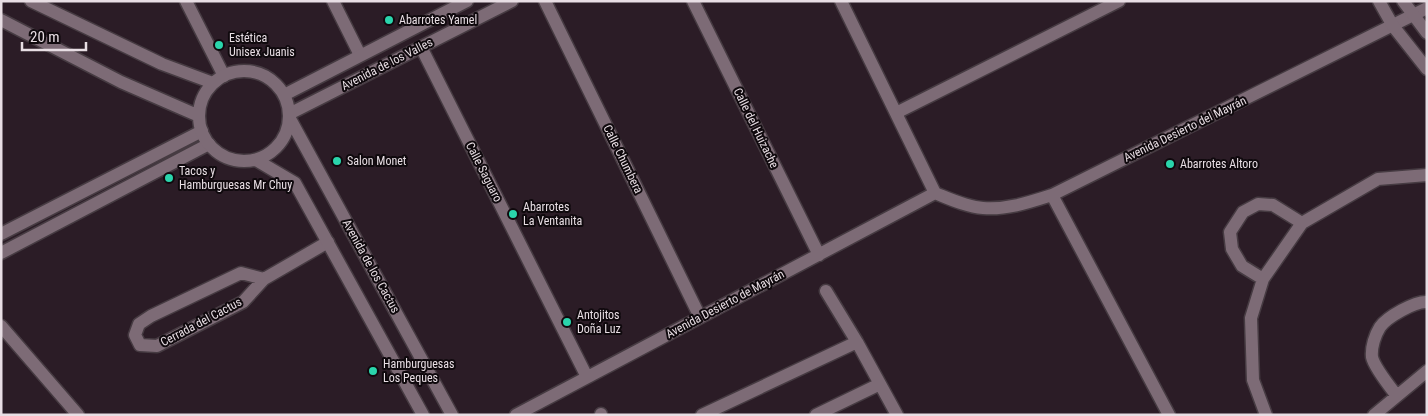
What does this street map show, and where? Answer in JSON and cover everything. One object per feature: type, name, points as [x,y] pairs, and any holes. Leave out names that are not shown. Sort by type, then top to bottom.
[{"type":"street","points":[[31,1],[162,64],[219,80]]},
{"type":"street","points":[[186,1],[219,80]]},
{"type":"street","points":[[333,1],[360,55]]},
{"type":"street","name":"Avenida de los Valles","points":[[284,95],[467,1]]},
{"type":"street","name":"Avenida de los Valles","points":[[289,115],[512,1]]},
{"type":"street","name":"Calle Chumbera","points":[[545,1],[700,318]]},
{"type":"street","name":"Calle del Huizache","points":[[693,1],[819,255]]},
{"type":"street","points":[[841,1],[935,194]]},
{"type":"street","points":[[896,114],[1119,1]]},
{"type":"street","points":[[1379,1],[1393,26],[1427,69]]},
{"type":"street","points":[[1403,1],[1412,16],[1427,33]]},
{"type":"street","name":"Avenida Desierto del Mayrán","points":[[935,194],[983,208],[1012,207],[1052,195],[1427,8]]},
{"type":"street","points":[[4,25],[121,82],[199,116]]},
{"type":"street","name":"Calle Saguaro","points":[[421,47],[587,377]]},
{"type":"street","points":[[241,71],[258,74],[273,82],[284,95],[289,115],[287,131],[280,144],[269,154],[256,160],[239,161],[222,155],[209,144],[202,131],[199,116],[201,104],[206,93],[219,80],[241,71]]},
{"type":"street","name":"Avenida de los Cactus","points":[[289,115],[452,415]]},
{"type":"street","points":[[1,234],[202,131]]},
{"type":"street","points":[[1,253],[209,144]]},
{"type":"street","points":[[256,160],[295,184],[423,415]]},
{"type":"street","points":[[1266,415],[1253,380],[1251,318],[1263,279],[1302,223],[1378,179],[1427,175]]},
{"type":"street","name":"Avenida Desierto de Mayrán","points":[[516,415],[935,194]]},
{"type":"street","points":[[1052,195],[1169,415]]},
{"type":"street","points":[[1263,279],[1242,266],[1232,249],[1230,232],[1243,212],[1258,204],[1273,205],[1302,223]]},
{"type":"street","name":"Cerrada del Cactus","points":[[264,279],[240,273],[151,316],[139,324],[135,335],[140,345],[157,346],[243,302],[264,279],[328,242]]},
{"type":"street","points":[[826,291],[857,342],[897,415]]},
{"type":"street","points":[[1397,396],[1382,376],[1372,358],[1374,340],[1380,326],[1408,306],[1427,302]]},
{"type":"street","points":[[1,326],[78,415]]},
{"type":"street","points":[[702,415],[857,342]]},
{"type":"street","points":[[1374,415],[1427,371]]},
{"type":"street","points":[[816,415],[880,384]]},
{"type":"place","name":"Abarrotes Yamel","points":[[389,20]]},
{"type":"place","name":"Estética Unisex Juanis","points":[[219,45]]},
{"type":"place","name":"Salon Monet","points":[[337,161]]},
{"type":"place","name":"Abarrotes Altoro","points":[[1170,164]]},
{"type":"place","name":"Tacos y Hamburguesas Mr Chuy","points":[[169,178]]},
{"type":"place","name":"Abarrotes La Ventanita","points":[[513,214]]},
{"type":"place","name":"Antojitos Doña Luz","points":[[567,322]]},
{"type":"place","name":"Hamburguesas Los Peques","points":[[373,371]]}]
